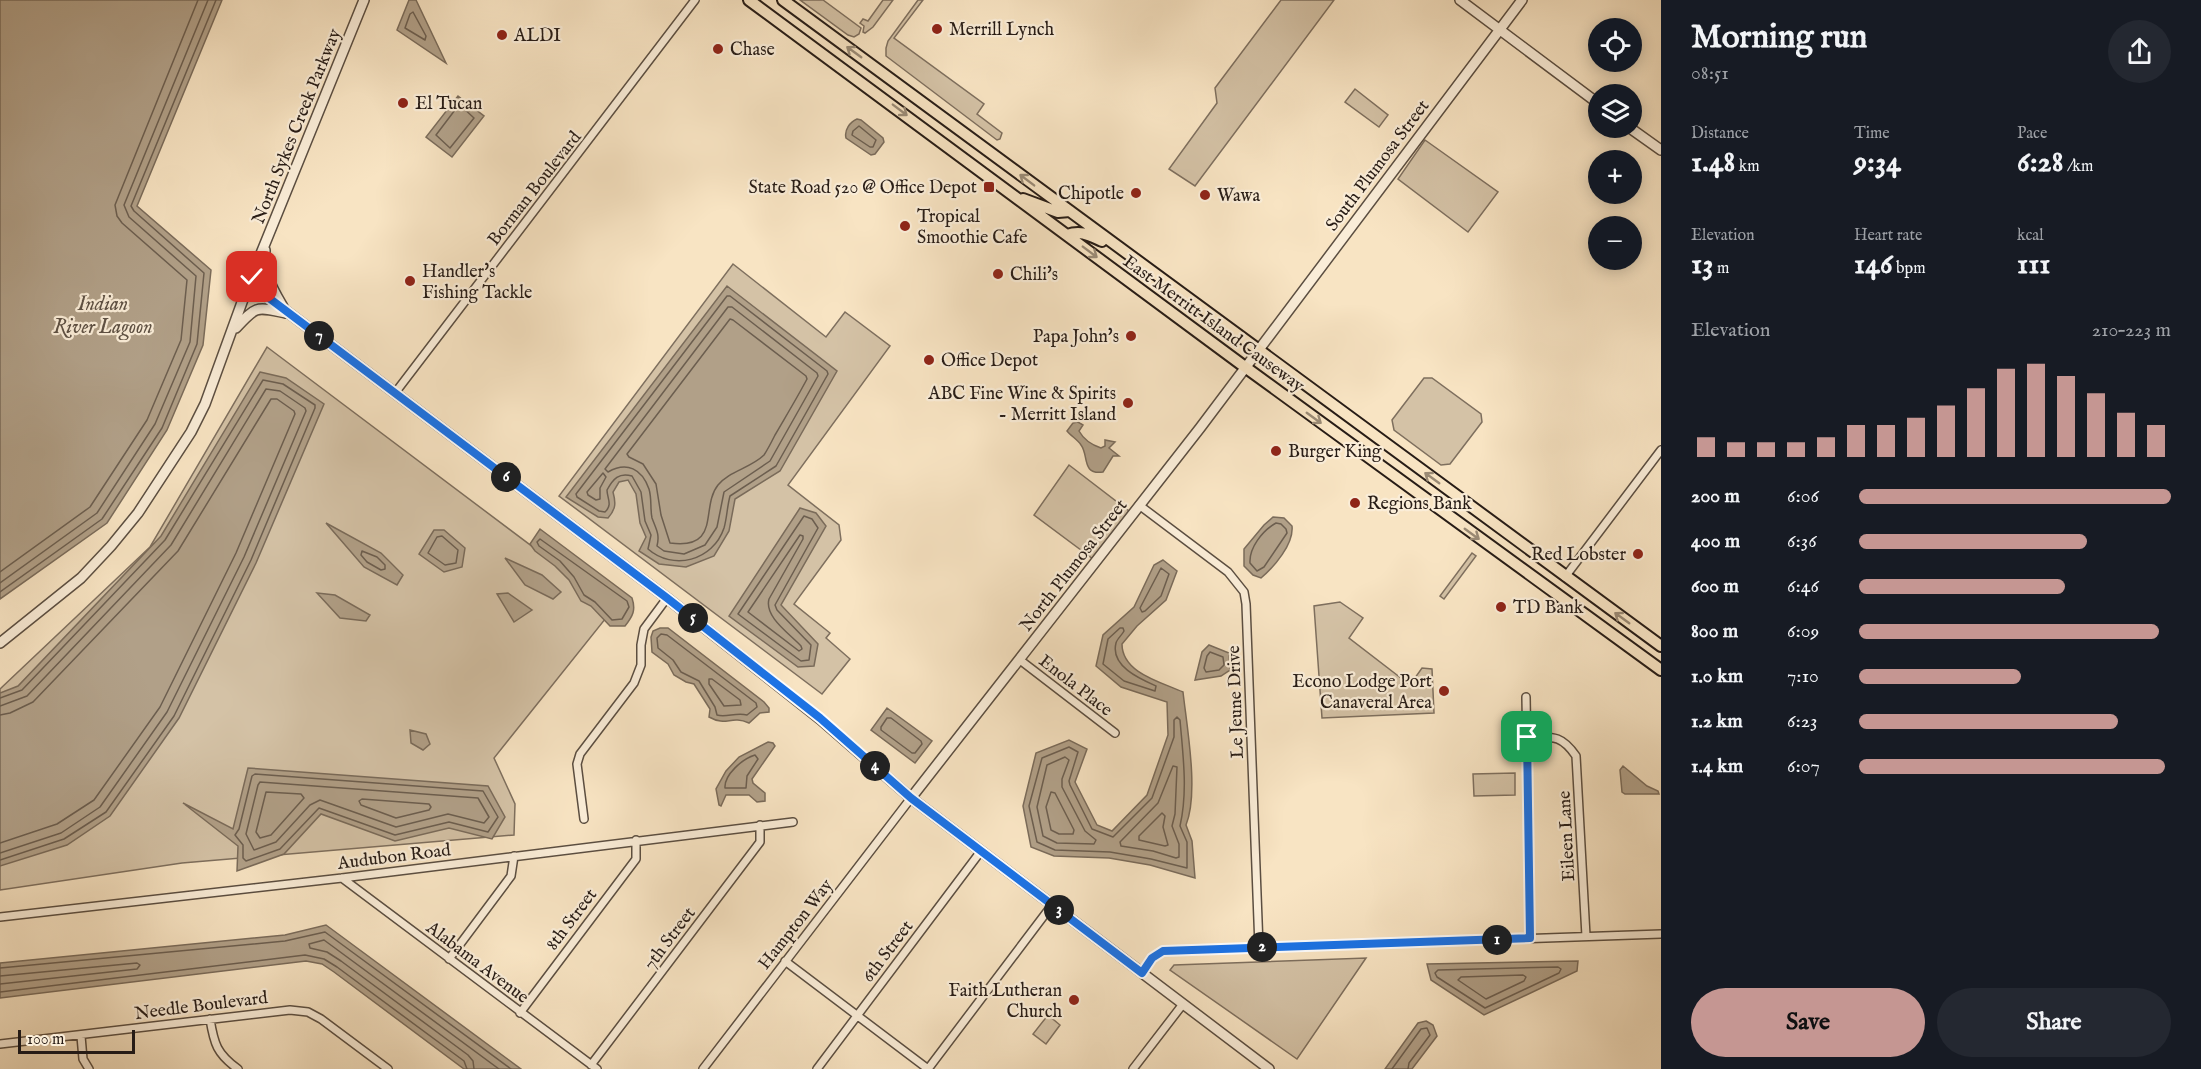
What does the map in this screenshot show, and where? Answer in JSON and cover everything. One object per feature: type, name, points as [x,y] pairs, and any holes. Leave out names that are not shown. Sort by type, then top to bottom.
[{"type":"main road","name":"East Merritt Island Causeway","points":[[749,0],[1245,367],[1661,670]]},
{"type":"main road","name":"East Merritt Island Causeway","points":[[783,0],[1661,646]]},
{"type":"main road","points":[[1014,196],[1058,212],[1070,211]]},
{"type":"main road","points":[[1068,235],[1077,232],[1087,234],[1127,253]]},
{"type":"main road","points":[[1645,659],[1661,663]]},
{"type":"street","name":"North Sykes Creek Parkway","points":[[0,643],[81,578],[111,546],[138,513],[191,432],[205,404],[249,283],[364,0]]},
{"type":"street","name":"Borman Boulevard","points":[[395,393],[695,0]]},
{"type":"street","points":[[1460,0],[1588,96]]},
{"type":"street","name":"South Plumosa Street","points":[[1257,350],[1522,0]]},
{"type":"street","points":[[1642,137],[1661,150]]},
{"type":"street","points":[[266,243],[267,278],[287,312]]},
{"type":"street","points":[[249,283],[667,598],[820,718],[911,798],[1269,1069]]},
{"type":"street","points":[[232,332],[255,309],[287,312]]},
{"type":"street","name":"North Plumosa Street","points":[[911,798],[1140,506],[1257,350]]},
{"type":"street","points":[[1565,577],[1661,450]]},
{"type":"street","name":"Le Jeune Drive","points":[[1140,506],[1228,572],[1239,582],[1244,592],[1259,947]]},
{"type":"street","points":[[584,819],[577,764],[580,754],[634,683],[641,665],[641,645],[645,628],[667,598]]},
{"type":"street","name":"Enola Place","points":[[1020,660],[1115,734]]},
{"type":"street","points":[[1526,697],[1530,938]]},
{"type":"street","name":"Eileen Lane","points":[[1527,737],[1555,737],[1570,747],[1576,756],[1586,936]]},
{"type":"street","name":"Hampton Way","points":[[703,1069],[911,798]]},
{"type":"street","name":"Audubon Road","points":[[0,917],[342,878],[792,822]]},
{"type":"street","name":"7th Street","points":[[594,1067],[760,842],[760,825]]},
{"type":"street","name":"8th Street","points":[[520,1012],[636,859],[636,840]]},
{"type":"street","name":"6th Street","points":[[817,1069],[981,850]]},
{"type":"street","points":[[449,959],[511,876],[514,856]]},
{"type":"street","name":"Alabama Avenue","points":[[342,878],[594,1067]]},
{"type":"street","points":[[785,962],[928,1069],[1052,905]]},
{"type":"street","points":[[1142,973],[1152,958],[1163,951],[1661,934]]},
{"type":"street","points":[[1133,1069],[1183,1004]]},
{"type":"street","name":"Needle Boulevard","points":[[0,1044],[290,1010],[308,1012],[321,1019],[388,1069]]},
{"type":"street","points":[[210,1019],[215,1046],[227,1061],[238,1069]]},
{"type":"street","points":[[81,1036],[83,1059],[89,1069]]},
{"type":"shaded area","points":[[800,0],[823,0],[861,28],[859,34],[854,37],[848,35]]},
{"type":"shaded area","points":[[883,0],[893,0],[873,27],[863,32],[864,26],[860,23],[863,19],[868,21]]},
{"type":"shaded area","points":[[918,0],[923,0],[894,38],[984,104],[977,114],[1002,133],[1000,139],[997,140],[886,56],[888,41]]},
{"type":"shaded area","points":[[1281,0],[1334,0],[1195,186],[1169,169],[1217,103],[1215,88]]},
{"type":"shaded area","points":[[1355,89],[1388,115],[1379,127],[1345,102]]},
{"type":"shaded area","points":[[1425,140],[1498,192],[1468,232],[1398,179]]},
{"type":"shaded area","points":[[733,264],[826,337],[845,312],[890,346],[788,485],[839,525],[841,540],[794,604],[830,633],[826,638],[850,659],[822,694],[559,496]]},
{"type":"shaded area","points":[[267,347],[614,608],[494,758],[515,804],[514,835],[182,863],[0,890],[0,689],[150,547]]},
{"type":"shaded area","points":[[1424,378],[1432,378],[1481,414],[1482,422],[1450,464],[1441,465],[1394,430],[1392,420]]},
{"type":"shaded area","points":[[1069,465],[1129,511],[1093,559],[1034,515]]},
{"type":"shaded area","points":[[1472,553],[1476,556],[1444,599],[1440,596]]},
{"type":"shaded area","points":[[1340,602],[1363,618],[1349,638],[1410,685],[1422,668],[1432,669],[1434,713],[1322,718],[1314,606]]},
{"type":"shaded area","points":[[1515,773],[1515,795],[1474,796],[1473,774]]},
{"type":"shaded area","points":[[1366,958],[1297,1059],[1170,970],[1174,965]]},
{"type":"shaded area","points":[[1048,1015],[1060,1025],[1046,1044],[1033,1034]]},
{"type":"water","name":"Indian River Lagoon","points":[[0,0],[222,0],[137,206],[211,270],[203,345],[167,430],[107,523],[0,599]]},
{"type":"water","points":[[409,0],[416,0],[446,63],[397,30]]},
{"type":"water","points":[[458,96],[484,116],[452,157],[426,137]]},
{"type":"water","points":[[857,119],[883,138],[884,142],[875,154],[871,155],[846,138],[848,127]]},
{"type":"water","points":[[727,286],[837,371],[780,471],[735,499],[729,531],[714,556],[686,567],[659,564],[639,551],[646,537],[640,523],[636,494],[628,480],[619,482],[613,492],[615,506],[608,518],[598,517],[566,497]]},
{"type":"water","points":[[260,372],[286,378],[324,404],[256,563],[179,718],[110,816],[67,845],[0,866],[0,693],[18,686],[161,536]]},
{"type":"water","points":[[1078,422],[1083,425],[1079,431],[1081,434],[1094,445],[1101,448],[1105,446],[1105,440],[1115,442],[1109,448],[1119,456],[1113,456],[1103,472],[1096,472],[1088,467],[1081,445],[1067,431],[1073,423]]},
{"type":"water","points":[[800,508],[816,513],[826,526],[781,605],[818,644],[814,666],[798,667],[729,616]]},
{"type":"water","points":[[1273,517],[1284,518],[1292,526],[1292,533],[1282,555],[1261,578],[1253,575],[1244,566],[1244,549]]},
{"type":"water","points":[[326,523],[381,553],[403,575],[397,585],[364,567]]},
{"type":"water","points":[[540,529],[632,598],[633,613],[625,626],[610,626],[591,606],[581,601],[569,580],[555,566],[535,551],[530,544]]},
{"type":"water","points":[[434,530],[444,530],[465,548],[462,567],[444,572],[419,554]]},
{"type":"water","points":[[505,558],[542,575],[561,592],[553,599],[525,585]]},
{"type":"water","points":[[1163,560],[1177,571],[1166,600],[1137,626],[1122,644],[1128,662],[1136,669],[1154,680],[1183,692],[1192,778],[1190,812],[1186,825],[1192,841],[1195,878],[1150,865],[1109,858],[1054,856],[1031,847],[1023,806],[1036,753],[1069,740],[1087,749],[1075,782],[1097,825],[1112,831],[1147,795],[1168,735],[1167,702],[1121,687],[1096,666],[1103,635],[1134,607],[1154,565]]},
{"type":"water","points":[[317,593],[335,595],[370,615],[366,621],[340,618]]},
{"type":"water","points":[[508,593],[532,610],[514,622],[497,594]]},
{"type":"water","points":[[668,628],[764,702],[769,712],[760,713],[749,723],[737,720],[720,721],[709,717],[710,709],[694,684],[674,675],[668,664],[652,652],[653,631]]},
{"type":"water","points":[[1209,645],[1229,653],[1230,670],[1221,676],[1195,680],[1202,652]]},
{"type":"water","points":[[887,708],[932,741],[915,763],[871,730]]},
{"type":"water","points":[[410,730],[426,734],[430,744],[423,750],[411,743]]},
{"type":"water","points":[[768,742],[775,746],[752,779],[753,783],[765,793],[765,801],[757,802],[749,795],[726,795],[721,806],[719,805],[716,789],[726,771],[739,757]]},
{"type":"water","points":[[1623,766],[1659,794],[1625,794],[1622,792],[1620,770]]},
{"type":"water","points":[[248,768],[488,786],[505,817],[492,839],[449,828],[395,841],[321,814],[284,854],[237,871],[238,846],[183,803],[233,829]]},
{"type":"water","points":[[326,925],[521,1069],[464,1069],[334,972],[322,964],[306,961],[0,998],[0,963],[285,935]]},
{"type":"water","points":[[1578,961],[1577,971],[1484,1015],[1431,980],[1427,964]]},
{"type":"water","points":[[1426,1021],[1433,1025],[1437,1036],[1412,1069],[1385,1069],[1418,1023]]},
{"type":"place","name":"Merrill Lynch","points":[[937,29]]},
{"type":"place","name":"ALDI","points":[[502,35]]},
{"type":"place","name":"Chase","points":[[718,49]]},
{"type":"place","name":"El Tucan","points":[[403,103]]},
{"type":"place","name":"State Road 520 @ Office Depot","points":[[989,187]]},
{"type":"place","name":"Chipotle","points":[[1136,193]]},
{"type":"place","name":"Wawa","points":[[1205,195]]},
{"type":"place","name":"Tropical Smoothie Cafe","points":[[905,226]]},
{"type":"place","name":"Chili's","points":[[998,274]]},
{"type":"place","name":"Handler's Fishing Tackle","points":[[410,281]]},
{"type":"place","name":"Papa John's","points":[[1131,336]]},
{"type":"place","name":"Office Depot","points":[[929,360]]},
{"type":"place","name":"ABC Fine Wine & Spirits - Merritt Island","points":[[1128,403]]},
{"type":"place","name":"Burger King","points":[[1276,451]]},
{"type":"place","name":"Regions Bank","points":[[1355,503]]},
{"type":"place","name":"Red Lobster","points":[[1638,554]]},
{"type":"place","name":"TD Bank","points":[[1501,607]]},
{"type":"place","name":"Econo Lodge Port Canaveral Area","points":[[1444,691]]},
{"type":"place","name":"Faith Lutheran Church","points":[[1074,1000]]},
{"type":"route","points":[[252,277],[249,283],[667,598],[820,718],[911,798],[1142,973],[1152,958],[1163,951],[1530,938],[1527,737]]}]
